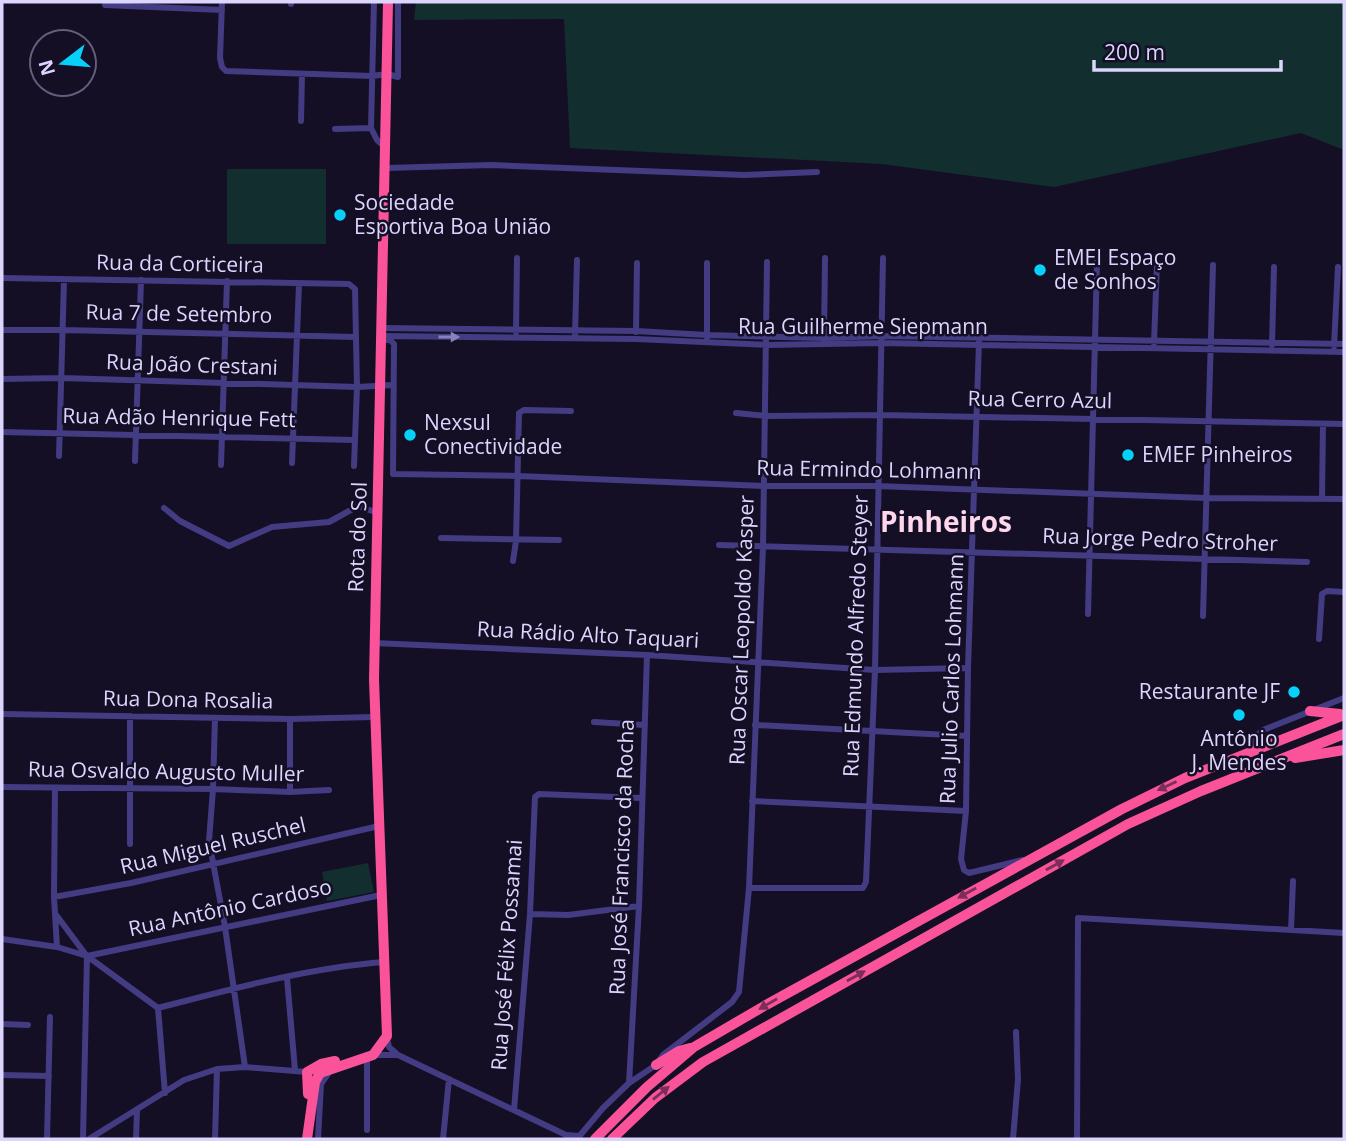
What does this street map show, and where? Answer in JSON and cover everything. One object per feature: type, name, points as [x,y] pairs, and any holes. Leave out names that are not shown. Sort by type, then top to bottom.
[{"type":"highway","name":"Rota do Sol","points":[[387,1035],[374,717],[374,643],[381,386],[387,335],[388,2]]},
{"type":"highway","points":[[1310,711],[1344,715]]},
{"type":"highway","points":[[595,1139],[647,1087],[694,1047],[1029,859],[1158,791],[1344,715]]},
{"type":"highway","points":[[611,1139],[680,1078],[729,1046],[1118,830],[1165,807],[1344,734]]},
{"type":"highway","points":[[1274,762],[1344,750]]},
{"type":"highway","points":[[307,1072],[320,1073],[367,1058],[387,1035]]},
{"type":"highway","points":[[656,1065],[679,1051],[694,1047]]},
{"type":"highway","points":[[307,1072],[321,1064],[367,1058]]},
{"type":"highway","points":[[307,1072],[311,1080],[310,1138]]},
{"type":"highway","points":[[307,1072],[310,1138]]},
{"type":"highway","points":[[311,1109],[315,1082],[320,1073]]},
{"type":"highway","points":[[624,1139],[632,1118]]},
{"type":"street","points":[[222,2],[220,58],[226,71],[372,76],[387,74],[398,77],[398,2]]},
{"type":"street","points":[[374,2],[371,128],[377,140],[386,148]]},
{"type":"street","points":[[105,5],[222,10]]},
{"type":"street","points":[[301,121],[302,74]]},
{"type":"street","points":[[335,129],[371,128]]},
{"type":"street","points":[[386,168],[491,165],[744,175],[817,172]]},
{"type":"street","points":[[516,334],[517,258]]},
{"type":"street","points":[[824,341],[825,258]]},
{"type":"street","name":"Rua Edmundo Alfredo Steyer","points":[[749,888],[863,888],[866,883],[875,670],[883,258]]},
{"type":"street","points":[[575,335],[577,260]]},
{"type":"street","points":[[707,262],[707,339]]},
{"type":"street","name":"Rua Oscar Leopoldo Kasper","points":[[656,1065],[668,1051],[737,997],[740,986],[749,888],[763,547],[768,262]]},
{"type":"street","points":[[1088,614],[1097,262]]},
{"type":"street","points":[[1154,345],[1157,263]]},
{"type":"street","points":[[636,335],[637,264]]},
{"type":"street","points":[[1203,616],[1213,265]]},
{"type":"street","points":[[1334,348],[1338,267]]},
{"type":"street","points":[[1271,347],[1274,268]]},
{"type":"street","name":"Rua da Corticeira","points":[[2,278],[349,284],[355,289],[356,337]]},
{"type":"street","points":[[58,456],[64,280]]},
{"type":"street","points":[[135,461],[141,280]]},
{"type":"street","points":[[221,465],[227,281]]},
{"type":"street","points":[[292,463],[299,284]]},
{"type":"street","name":"Rua 7 de Setembro","points":[[2,330],[356,337]]},
{"type":"street","points":[[673,332],[673,342]]},
{"type":"street","name":"Rua Guilherme Siepmann","points":[[387,335],[636,335],[673,332],[707,339]]},
{"type":"street","points":[[379,484],[393,474],[393,385],[387,335]]},
{"type":"street","name":"Rua Guilherme Siepmann","points":[[636,335],[673,342],[707,339],[882,339],[1334,348],[1344,352]]},
{"type":"street","points":[[354,466],[356,337]]},
{"type":"street","name":"Rua Julio Carlos Lohmann","points":[[979,341],[966,811],[961,859],[964,870],[969,873],[1029,859]]},
{"type":"street","name":"Rua Guilherme Siepmann","points":[[1334,348],[1344,344]]},
{"type":"street","name":"Rua João Crestani","points":[[2,379],[62,378],[357,387],[393,385]]},
{"type":"street","points":[[513,561],[516,541],[519,413],[524,410],[571,411]]},
{"type":"street","name":"Rua Cerro Azul","points":[[736,413],[767,416],[978,416],[1344,424]]},
{"type":"street","points":[[1322,499],[1323,424]]},
{"type":"street","name":"Rua Adão Henrique Fett","points":[[2,432],[355,440]]},
{"type":"street","name":"Rua Ermindo Lohmann","points":[[393,474],[765,486],[877,486],[1206,498],[1344,499]]},
{"type":"street","points":[[163,508],[192,528],[229,545],[272,527],[322,524],[358,506],[378,513]]},
{"type":"street","points":[[441,538],[559,540]]},
{"type":"street","name":"Rua Jorge Pedro Stroher","points":[[719,545],[878,552],[1307,562]]},
{"type":"street","points":[[1319,639],[1321,594],[1344,592]]},
{"type":"street","name":"Rua Rádio Alto Taquari","points":[[374,643],[647,655],[875,670],[968,668]]},
{"type":"street","name":"Rua José Francisco da Rocha","points":[[629,1083],[639,906],[647,655]]},
{"type":"street","points":[[1251,751],[1254,738],[1263,730],[1344,698]]},
{"type":"street","name":"Rua Dona Rosalia","points":[[2,714],[290,719],[374,717]]},
{"type":"street","points":[[130,716],[130,844]]},
{"type":"street","points":[[215,718],[209,841],[235,988],[245,1067]]},
{"type":"street","points":[[290,719],[290,792]]},
{"type":"street","points":[[594,722],[644,724]]},
{"type":"street","points":[[755,725],[967,736]]},
{"type":"street","name":"Rua Osvaldo Augusto Muller","points":[[2,787],[290,792],[329,790]]},
{"type":"street","points":[[55,788],[54,897],[57,947]]},
{"type":"street","name":"Rua José Félix Possamai","points":[[514,1110],[530,914],[535,797],[539,794],[641,798]]},
{"type":"street","points":[[752,801],[966,811]]},
{"type":"street","name":"Rua Miguel Ruschel","points":[[54,897],[214,865],[379,825]]},
{"type":"street","points":[[1292,930],[1293,881]]},
{"type":"street","name":"Rua Antônio Cardoso","points":[[87,956],[381,895]]},
{"type":"street","points":[[530,914],[568,915],[639,906]]},
{"type":"street","points":[[55,915],[87,956],[158,1008],[165,1093]]},
{"type":"street","points":[[1077,1139],[1078,918],[1344,933]]},
{"type":"street","points":[[2,939],[57,947],[87,956]]},
{"type":"street","points":[[87,956],[86,1139],[184,1080],[217,1069],[245,1067],[307,1072]]},
{"type":"street","points":[[158,1008],[235,988],[384,962]]},
{"type":"street","points":[[288,978],[295,1070]]},
{"type":"street","points":[[47,1139],[50,1017]]},
{"type":"street","points":[[2,1024],[28,1025]]},
{"type":"street","points":[[1013,1139],[1018,1079],[1016,1032]]},
{"type":"street","points":[[387,1035],[388,1044],[398,1055],[568,1137],[579,1137],[629,1083],[656,1065]]},
{"type":"street","points":[[367,1130],[367,1058],[398,1055]]},
{"type":"street","points":[[631,1061],[646,1072]]},
{"type":"street","points":[[310,1138],[321,1084],[333,1068]]},
{"type":"street","points":[[215,1139],[217,1069]]},
{"type":"street","points":[[2,1075],[49,1076]]},
{"type":"street","points":[[443,1139],[449,1079]]},
{"type":"street","points":[[136,1139],[137,1110]]},
{"type":"green space","points":[[416,2],[1344,2],[1344,150],[1301,133],[1054,187],[882,164],[570,148],[564,19],[414,20]]},
{"type":"green space","points":[[227,169],[326,169],[326,244],[227,244]]},
{"type":"green space","points":[[368,863],[374,892],[327,901],[322,872]]},
{"type":"place","name":"Sociedade Esportiva Boa União","points":[[340,215]]},
{"type":"place","name":"EMEI Espaço de Sonhos","points":[[1040,270]]},
{"type":"place","name":"Nexsul Conectividade","points":[[410,435]]},
{"type":"place","name":"EMEF Pinheiros","points":[[1128,455]]},
{"type":"place","name":"Restaurante JF","points":[[1294,692]]},
{"type":"place","name":"Antônio J. Mendes","points":[[1239,715]]},
{"type":"district","name":"Pinheiros","points":[[946,522]]}]
